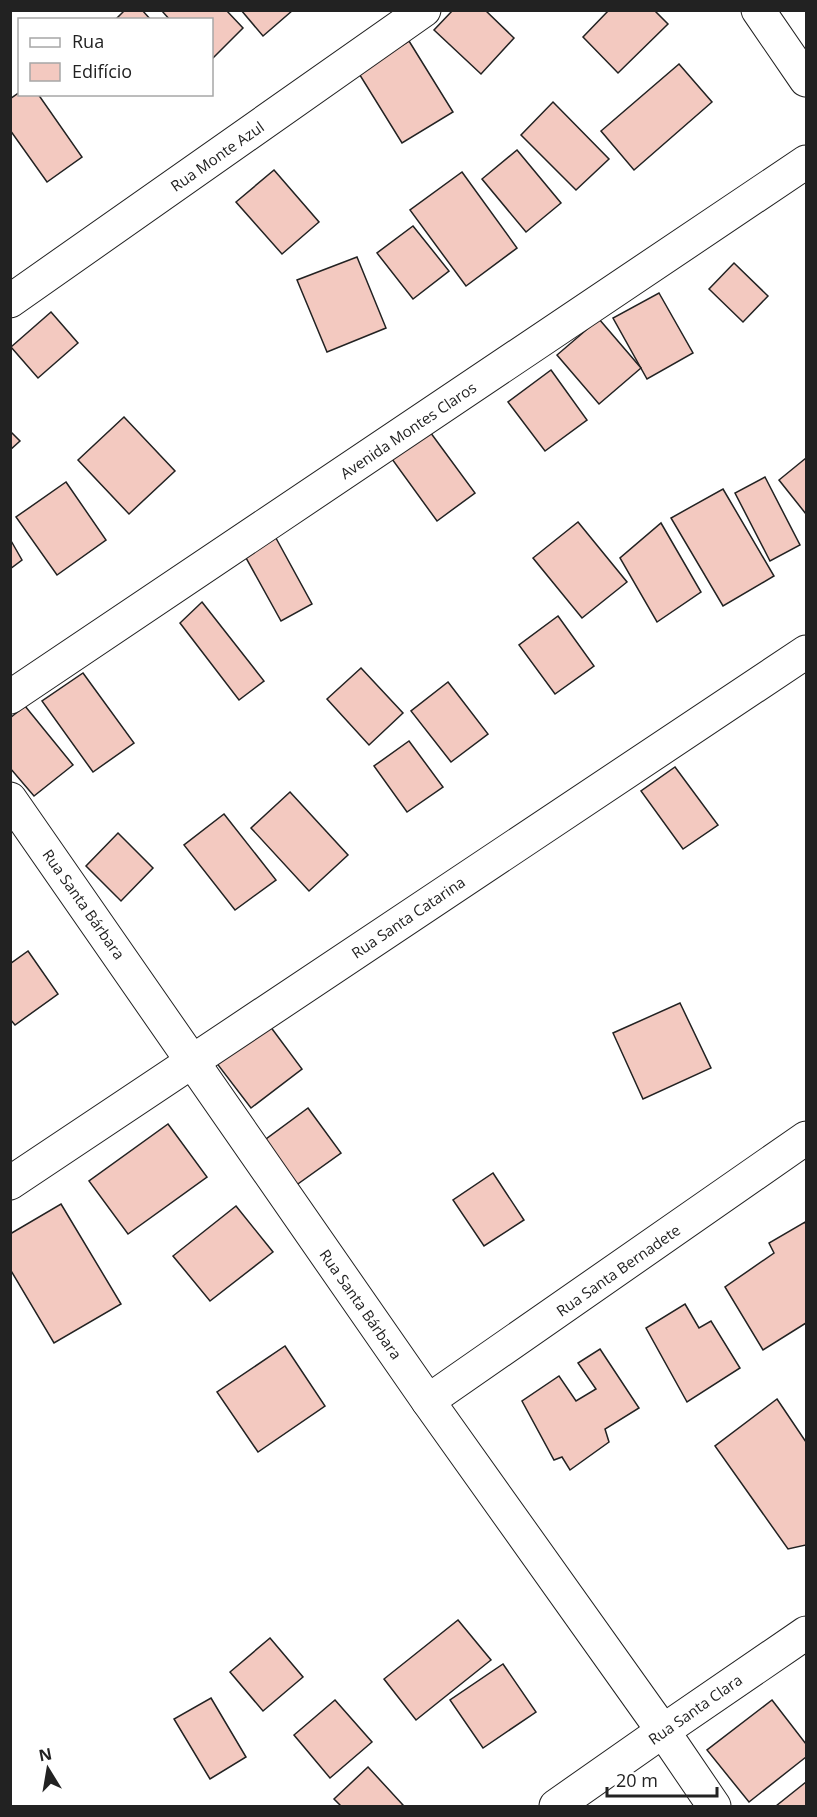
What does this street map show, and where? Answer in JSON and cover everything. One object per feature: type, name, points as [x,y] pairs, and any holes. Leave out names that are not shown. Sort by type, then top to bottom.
[{"type":"street","name":"Rua Monte Azul","points":[[10,301],[424,10]]},
{"type":"street","points":[[758,10],[807,80]]},
{"type":"street","name":"Avenida Montes Claros","points":[[10,697],[807,162]]},
{"type":"street","name":"Rua Santa Catarina","points":[[10,1183],[807,652]]},
{"type":"street","name":"Rua Santa Bárbara","points":[[10,799],[428,1401],[714,1806]]},
{"type":"street","name":"Rua Santa Bernadete","points":[[428,1401],[807,1138]]},
{"type":"street","name":"Rua Santa Clara","points":[[556,1806],[807,1632]]},
{"type":"building","points":[[125,10],[142,10],[149,18],[117,18]]},
{"type":"building","points":[[226,10],[243,28],[213,58],[213,18],[168,18],[162,11]]},
{"type":"building","points":[[241,10],[293,10],[263,36]]},
{"type":"building","points":[[453,10],[485,10],[514,38],[481,74],[434,30]]},
{"type":"building","points":[[609,10],[654,10],[668,24],[618,73],[583,37]]},
{"type":"building","points":[[409,41],[453,112],[402,143],[358,72]]},
{"type":"building","points":[[679,64],[712,102],[634,170],[601,131]]},
{"type":"building","points":[[18,93],[18,96],[39,96],[82,157],[47,182],[10,130],[10,99]]},
{"type":"building","points":[[553,102],[609,159],[576,190],[521,135]]},
{"type":"building","points":[[517,150],[561,203],[526,232],[482,179]]},
{"type":"building","points":[[274,170],[319,222],[282,254],[236,202]]},
{"type":"building","points":[[462,172],[517,248],[466,286],[410,210]]},
{"type":"building","points":[[413,226],[449,271],[413,299],[377,253]]},
{"type":"building","points":[[357,257],[386,328],[327,352],[297,280]]},
{"type":"building","points":[[734,263],[768,296],[743,322],[709,289]]},
{"type":"building","points":[[659,293],[693,353],[647,379],[613,318]]},
{"type":"building","points":[[51,312],[78,343],[38,378],[11,347]]},
{"type":"building","points":[[599,319],[641,368],[599,404],[557,355]]},
{"type":"building","points":[[551,370],[587,420],[545,451],[508,402]]},
{"type":"building","points":[[124,417],[175,471],[129,514],[78,460]]},
{"type":"building","points":[[422,421],[475,493],[437,521],[384,448]]},
{"type":"building","points":[[10,431],[20,441],[10,450]]},
{"type":"building","points":[[806,458],[806,514],[779,480]]},
{"type":"building","points":[[765,477],[800,545],[770,561],[735,493]]},
{"type":"building","points":[[66,482],[106,540],[57,575],[16,517]]},
{"type":"building","points":[[723,489],[774,576],[723,606],[671,518]]},
{"type":"building","points":[[578,522],[627,582],[582,618],[533,558]]},
{"type":"building","points":[[661,523],[701,592],[657,622],[620,558]]},
{"type":"building","points":[[271,529],[312,604],[281,621],[240,547]]},
{"type":"building","points":[[10,539],[22,560],[10,569]]},
{"type":"building","points":[[202,602],[264,681],[239,700],[180,623]]},
{"type":"building","points":[[558,616],[594,666],[555,694],[519,645]]},
{"type":"building","points":[[361,668],[403,713],[369,745],[327,699]]},
{"type":"building","points":[[83,673],[134,743],[93,772],[42,701]]},
{"type":"building","points":[[448,682],[488,734],[451,762],[411,711]]},
{"type":"building","points":[[25,706],[73,765],[34,796],[10,768],[10,718]]},
{"type":"building","points":[[409,741],[443,787],[407,812],[374,766]]},
{"type":"building","points":[[675,767],[718,825],[683,849],[641,791]]},
{"type":"building","points":[[290,792],[348,855],[309,891],[251,828]]},
{"type":"building","points":[[224,814],[276,880],[235,910],[184,845]]},
{"type":"building","points":[[118,833],[153,868],[121,901],[86,866]]},
{"type":"building","points":[[28,951],[58,994],[15,1025],[10,1019],[10,964]]},
{"type":"building","points":[[680,1003],[711,1068],[643,1099],[613,1033]]},
{"type":"building","points":[[264,1018],[302,1069],[251,1108],[212,1057]]},
{"type":"building","points":[[308,1108],[341,1153],[295,1186],[262,1142]]},
{"type":"building","points":[[168,1124],[207,1177],[128,1234],[89,1181]]},
{"type":"building","points":[[493,1173],[524,1220],[484,1246],[453,1200]]},
{"type":"building","points":[[61,1204],[121,1304],[54,1343],[10,1269],[10,1234]]},
{"type":"building","points":[[236,1206],[273,1252],[210,1301],[173,1256]]},
{"type":"building","points":[[805,1222],[806,1323],[763,1350],[725,1287],[774,1253],[769,1243]]},
{"type":"building","points":[[685,1304],[699,1328],[711,1321],[740,1368],[687,1402],[646,1328]]},
{"type":"building","points":[[285,1346],[325,1406],[258,1452],[217,1392]]},
{"type":"building","points":[[600,1349],[639,1408],[605,1429],[609,1442],[570,1470],[562,1457],[554,1460],[522,1401],[559,1376],[576,1401],[596,1389],[578,1363]]},
{"type":"building","points":[[777,1399],[806,1442],[806,1545],[788,1549],[715,1446]]},
{"type":"building","points":[[458,1620],[491,1660],[416,1720],[384,1679]]},
{"type":"building","points":[[270,1638],[303,1677],[263,1711],[230,1672]]},
{"type":"building","points":[[503,1664],[536,1712],[483,1748],[450,1700]]},
{"type":"building","points":[[211,1698],[246,1757],[210,1779],[174,1719]]},
{"type":"building","points":[[335,1700],[372,1742],[330,1778],[294,1735]]},
{"type":"building","points":[[772,1700],[806,1744],[806,1757],[749,1802],[707,1750]]},
{"type":"building","points":[[368,1767],[403,1805],[341,1806],[334,1799]]},
{"type":"building","points":[[806,1782],[806,1806],[776,1806]]}]
